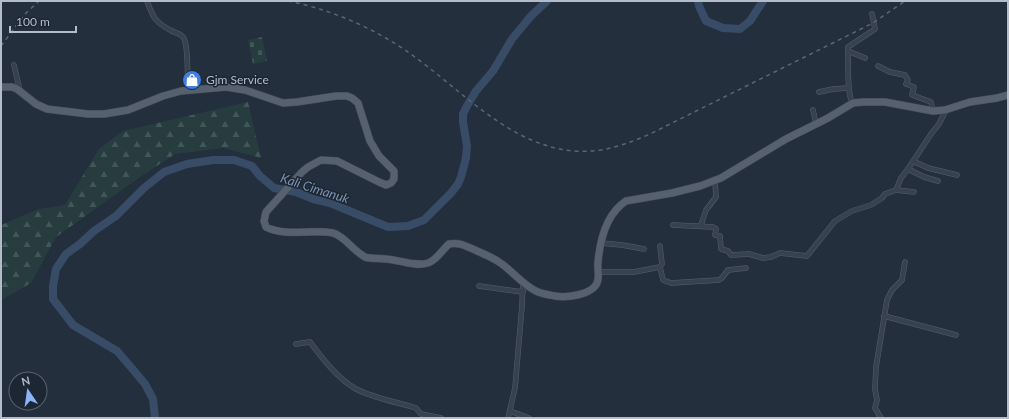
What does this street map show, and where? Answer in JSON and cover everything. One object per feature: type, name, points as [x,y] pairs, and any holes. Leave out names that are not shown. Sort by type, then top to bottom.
[{"type":"main road","points":[[1,87],[12,87],[20,90],[36,104],[47,109],[88,114],[104,114],[128,110],[163,96],[188,90],[233,87],[287,103],[336,96],[352,98],[356,100],[361,109],[367,132],[373,146],[380,156],[393,169],[395,175],[391,183],[386,184],[379,182],[338,161],[329,159],[318,161],[302,172],[266,212],[264,224],[270,229],[286,232],[308,231],[334,233],[343,238],[354,250],[365,257],[384,258],[413,263],[429,263],[433,261],[449,244],[461,244],[499,262],[523,282],[538,292],[559,297],[584,293],[594,288],[597,284],[599,278],[598,262],[602,237],[609,218],[621,204],[626,201],[658,196],[715,181],[786,139],[853,103],[885,102],[933,111],[946,110],[970,102],[997,98],[1008,94]]},
{"type":"street","points":[[147,1],[157,23],[181,35],[185,39],[188,90]]},
{"type":"street","points":[[853,103],[848,88],[848,47],[875,29],[872,14]]},
{"type":"street","points":[[848,51],[866,58]]},
{"type":"street","points":[[14,65],[20,90]]},
{"type":"street","points":[[878,66],[890,72],[908,77],[906,84],[914,87],[912,95],[932,102],[933,111]]},
{"type":"street","points":[[819,92],[848,88]]},
{"type":"street","points":[[813,110],[816,124]]},
{"type":"street","points":[[896,190],[901,178],[939,124],[946,110]]},
{"type":"street","points":[[913,161],[928,168],[957,175]]},
{"type":"street","points":[[908,169],[924,177],[938,181]]},
{"type":"street","points":[[702,225],[706,210],[716,197],[715,181]]},
{"type":"street","points":[[673,225],[702,225],[713,227],[716,229],[716,235],[720,236],[722,249],[728,251],[731,255],[749,254],[763,258],[771,257],[780,253],[807,256],[835,221],[852,211],[871,206],[888,192],[896,190],[914,192]]},
{"type":"street","points":[[601,243],[644,249]]},
{"type":"street","points":[[660,246],[662,264],[660,267],[663,280],[671,283],[719,280],[728,270],[746,268]]},
{"type":"street","points":[[881,418],[875,408],[877,400],[875,391],[876,367],[889,294],[902,280],[905,262]]},
{"type":"street","points":[[598,272],[634,272],[660,267]]},
{"type":"street","points":[[508,418],[519,350],[523,282]]},
{"type":"street","points":[[479,286],[523,292]]},
{"type":"street","points":[[884,316],[956,335]]},
{"type":"street","points":[[296,344],[310,342],[332,370],[355,389],[416,408],[421,414],[441,418]]},
{"type":"street","points":[[333,377],[342,377]]},
{"type":"street","points":[[510,412],[528,418]]},
{"type":"green space","points":[[262,37],[267,61],[253,64],[248,40]]},
{"type":"green space","points":[[248,102],[261,158],[224,148],[175,154],[56,237],[31,283],[1,300],[1,225],[39,209],[65,205],[99,149],[123,131]]},
{"type":"waterway","name":"Kali Cimanuk","points":[[155,418],[153,399],[145,384],[130,366],[117,351],[73,325],[53,299],[53,286],[56,269],[66,254],[94,231],[116,216],[144,188],[164,172],[187,164],[213,160],[234,160],[252,166],[260,176],[274,188],[296,192],[313,199],[330,203],[388,227],[408,226],[424,220],[451,193],[461,177],[466,158],[467,146],[463,114],[467,106],[476,91],[493,71],[512,39],[531,16],[547,1]]},
{"type":"waterway","name":"Kali Cimanuk","points":[[698,1],[706,21],[723,28],[740,29],[750,21],[763,1]]},
{"type":"railway","points":[[1,46],[25,14],[39,1]]},
{"type":"railway","points":[[288,1],[318,8],[375,32],[425,64],[470,101],[518,134],[544,145],[571,151],[607,149],[626,144],[650,134],[873,23],[905,1]]},
{"type":"place","name":"Gjm Service","points":[[192,80]]}]
